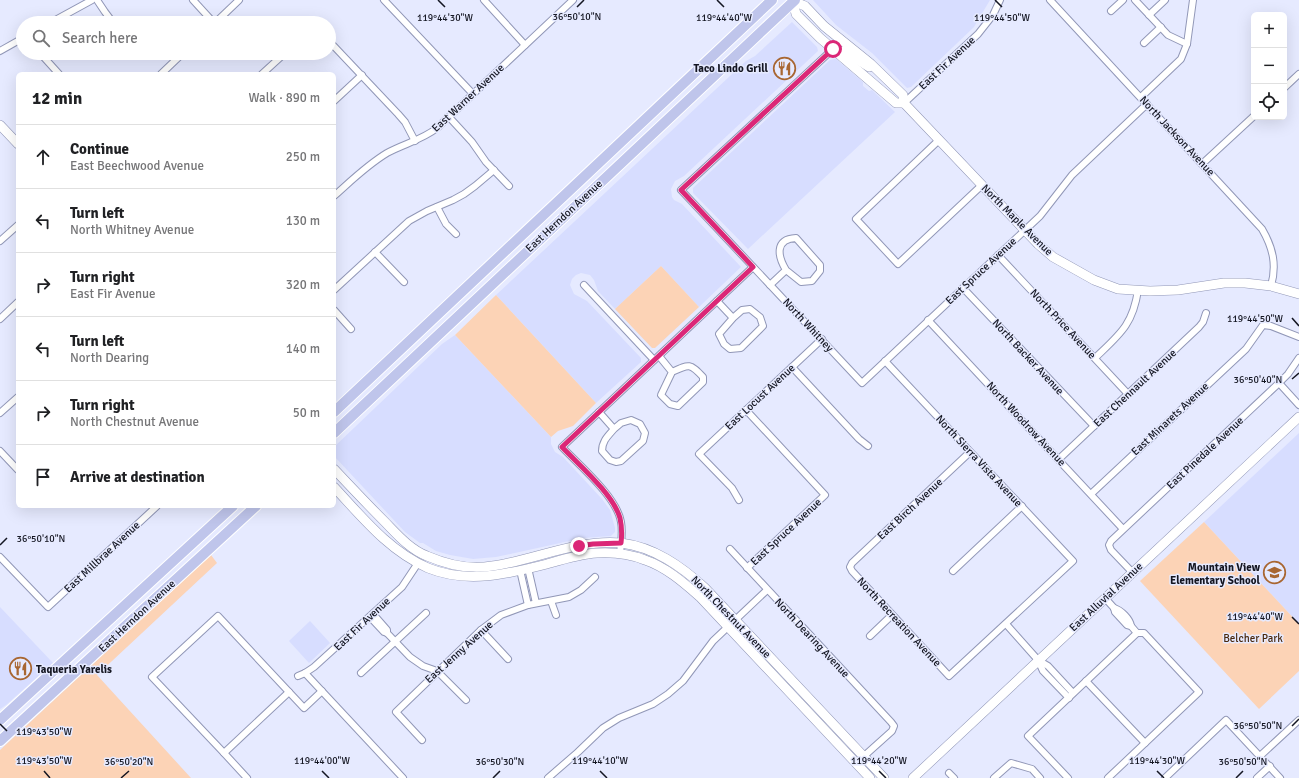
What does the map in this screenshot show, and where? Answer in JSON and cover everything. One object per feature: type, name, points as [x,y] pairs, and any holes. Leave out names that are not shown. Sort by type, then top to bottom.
[{"type":"main road","name":"East Herndon Avenue","points":[[336,410],[772,0]]},
{"type":"main road","name":"East Herndon Avenue","points":[[336,431],[793,0]]},
{"type":"main road","name":"North Maple Avenue","points":[[793,0],[796,14],[833,49],[896,103],[904,103]]},
{"type":"main road","name":"North Maple Avenue","points":[[793,0],[804,6],[824,26],[860,54],[903,95],[904,103],[1024,230],[1053,256],[1094,280],[1118,289],[1163,291],[1235,282],[1271,286],[1299,294]]},
{"type":"main road","points":[[833,49],[836,47],[840,48],[880,73]]},
{"type":"main road","points":[[0,125],[16,142]]},
{"type":"main road","name":"East Alluvial Avenue","points":[[913,778],[1299,417]]},
{"type":"main road","name":"North Chestnut Avenue","points":[[336,472],[399,536],[415,549],[426,556],[450,564],[460,566],[491,566],[579,546],[621,543],[648,550],[672,561],[705,588],[884,778]]},
{"type":"main road","name":"North Chestnut Avenue","points":[[336,489],[385,540],[401,553],[429,568],[457,575],[503,575],[584,554],[620,553],[646,560],[672,574],[700,597],[870,778]]},
{"type":"main road","name":"East Herndon Avenue","points":[[0,720],[231,508]]},
{"type":"main road","name":"East Herndon Avenue","points":[[0,741],[254,508]]},
{"type":"main road","points":[[385,540],[392,540],[417,557],[420,558],[426,556]]},
{"type":"main road","points":[[418,563],[426,561],[451,569],[479,572],[508,563]]},
{"type":"street","points":[[63,16],[92,0]]},
{"type":"street","points":[[98,0],[108,16]]},
{"type":"street","points":[[193,0],[208,16]]},
{"type":"street","points":[[222,16],[239,0]]},
{"type":"street","points":[[384,0],[473,94]]},
{"type":"street","points":[[484,0],[525,45]]},
{"type":"street","name":"East Warner Avenue","points":[[336,194],[358,174],[378,159],[389,152],[432,132],[573,0]]},
{"type":"street","name":"East Fir Avenue","points":[[904,103],[978,34],[993,14],[1000,0]]},
{"type":"street","name":"North Jackson Avenue","points":[[1050,0],[1256,222],[1266,235],[1271,245],[1275,267],[1271,286]]},
{"type":"street","points":[[1111,11],[1123,0]]},
{"type":"street","points":[[1134,0],[1168,35],[1187,44]]},
{"type":"street","points":[[1149,15],[1165,0]]},
{"type":"street","points":[[1140,97],[1181,59],[1187,44],[1193,0]]},
{"type":"street","points":[[1144,43],[1161,27]]},
{"type":"street","points":[[0,50],[16,42]]},
{"type":"street","points":[[336,48],[401,118],[415,141]]},
{"type":"street","name":"North Whitney","points":[[833,49],[681,190],[862,383]]},
{"type":"street","points":[[46,60],[57,72]]},
{"type":"street","points":[[163,72],[176,60]]},
{"type":"street","points":[[264,72],[277,60]]},
{"type":"street","points":[[1287,85],[1299,74]]},
{"type":"street","points":[[336,99],[362,75]]},
{"type":"street","name":"East Spruce Avenue","points":[[862,383],[1040,216],[1072,175],[1147,104]]},
{"type":"street","points":[[449,117],[472,142],[494,170],[510,186]]},
{"type":"street","points":[[1202,164],[1251,119]]},
{"type":"street","points":[[939,140],[856,219],[898,264],[982,185]]},
{"type":"street","points":[[336,288],[409,221],[464,194],[494,170]]},
{"type":"street","points":[[437,207],[446,224],[456,234]]},
{"type":"street","points":[[0,242],[16,227]]},
{"type":"street","points":[[796,238],[820,265],[820,271],[812,281],[801,282],[786,270],[781,262],[779,252],[782,244],[789,239],[796,238]]},
{"type":"street","points":[[375,252],[404,282]]},
{"type":"street","name":"North Price Avenue","points":[[998,255],[1128,394]]},
{"type":"street","points":[[620,553],[621,522],[613,504],[599,486],[562,447],[753,267]]},
{"type":"street","points":[[770,285],[786,270]]},
{"type":"street","points":[[584,285],[656,358],[672,372]]},
{"type":"street","name":"North Backer Avenue","points":[[963,288],[1094,426]]},
{"type":"street","points":[[1095,358],[1122,332],[1129,323],[1138,290]]},
{"type":"street","points":[[717,301],[733,318]]},
{"type":"street","points":[[0,319],[16,304]]},
{"type":"street","points":[[750,309],[760,317],[763,326],[740,348],[730,349],[724,344],[719,334],[733,318],[742,310],[750,309]]},
{"type":"street","points":[[336,312],[351,329]]},
{"type":"street","name":"East Chennault Avenue","points":[[1059,459],[1199,327],[1203,322],[1206,313]]},
{"type":"street","name":"North Woodrow Avenue","points":[[928,320],[1123,529]]},
{"type":"street","name":"East Minarets Avenue","points":[[1091,494],[1246,349],[1263,325],[1271,326],[1299,337]]},
{"type":"street","name":"East Locust Avenue","points":[[739,500],[732,488],[699,454],[822,339]]},
{"type":"street","name":"East Pinedale Avenue","points":[[1133,573],[1111,550],[1109,545],[1111,541],[1279,383],[1288,374],[1299,358]]},
{"type":"street","name":"North Sierra Vista Avenue","points":[[885,361],[1072,561],[1006,624]]},
{"type":"street","points":[[685,365],[694,367],[703,377],[703,382],[678,406],[670,404],[661,395],[672,372],[685,365]]},
{"type":"street","points":[[792,367],[859,439],[868,446]]},
{"type":"street","points":[[1279,383],[1299,405]]},
{"type":"street","points":[[0,413],[16,399]]},
{"type":"street","name":"East Spruce Avenue","points":[[746,410],[825,495],[747,568]]},
{"type":"street","points":[[599,412],[614,429]]},
{"type":"street","points":[[631,420],[640,424],[645,433],[643,441],[621,461],[616,462],[610,460],[602,451],[602,445],[614,429],[621,423],[631,420]]},
{"type":"street","points":[[0,451],[16,468]]},
{"type":"street","name":"East Birch Avenue","points":[[850,567],[852,563],[970,452]]},
{"type":"street","points":[[953,570],[1022,506]]},
{"type":"street","name":"East Millbrae Avenue","points":[[0,557],[48,607],[155,508]]},
{"type":"street","name":"North Dearing Avenue","points":[[730,549],[892,722],[894,726],[892,731],[863,757]]},
{"type":"street","name":"East Fir Avenue","points":[[298,676],[314,667],[402,587],[418,563]]},
{"type":"street","name":"North Recreation Avenue","points":[[850,567],[852,571],[949,676],[1006,624]]},
{"type":"street","points":[[524,569],[536,603]]},
{"type":"street","points":[[524,569],[528,605]]},
{"type":"street","name":"East Jenny Avenue","points":[[422,740],[396,712],[437,671],[481,630],[501,615],[528,605],[569,597],[581,590],[595,577]]},
{"type":"street","points":[[548,778],[603,728],[619,718],[652,704],[668,694],[683,680],[712,641],[767,590]]},
{"type":"street","points":[[1105,598],[1130,622],[1131,626],[1137,633]]},
{"type":"street","points":[[551,601],[556,615]]},
{"type":"street","points":[[361,673],[426,613]]},
{"type":"street","points":[[371,615],[387,630],[387,633],[410,657],[424,666],[437,671],[466,700]]},
{"type":"street","points":[[870,636],[892,615]]},
{"type":"street","points":[[247,778],[152,677],[218,616],[304,708],[322,691]]},
{"type":"street","points":[[1006,624],[1038,660],[1048,666],[1071,696]]},
{"type":"street","points":[[481,630],[508,659]]},
{"type":"street","points":[[1068,778],[1028,736],[1137,633],[1144,633],[1199,692],[1108,778]]},
{"type":"street","points":[[305,673],[404,778]]},
{"type":"street","points":[[1086,681],[1145,743]]},
{"type":"street","points":[[224,753],[289,692]]},
{"type":"street","points":[[1165,778],[1226,720],[1280,778]]},
{"type":"street","points":[[1260,756],[1299,720]]},
{"type":"street","points":[[994,778],[1011,762],[1032,769],[1040,778]]},
{"type":"street","points":[[1257,778],[1270,766]]},
{"type":"street","points":[[949,773],[954,778]]},
{"type":"shaded area","points":[[813,0],[990,0],[974,27],[911,87],[907,88],[872,53],[836,25]]},
{"type":"shaded area","points":[[792,22],[817,47],[818,51],[684,176],[675,181],[671,189],[674,200],[682,204],[741,267],[699,307],[661,266],[615,309],[598,291],[594,280],[590,275],[581,273],[572,279],[570,285],[574,294],[587,301],[641,358],[641,362],[596,403],[496,295],[746,61],[755,56]]},
{"type":"shaded area","points":[[836,59],[863,82],[863,86],[869,91],[872,90],[895,112],[748,249],[693,193],[693,188],[830,60]]},
{"type":"shaded area","points":[[455,335],[551,437],[551,444],[555,452],[563,457],[602,499],[610,510],[615,528],[615,532],[611,536],[583,538],[496,557],[473,559],[450,555],[436,551],[423,543],[420,543],[405,532],[336,458],[336,445],[442,344]]},
{"type":"shaded area","name":"Mountain View Elementary School","points":[[1299,433],[1299,624],[1204,522]]},
{"type":"shaded area","points":[[0,607],[53,663],[0,709]]},
{"type":"shaded area","points":[[310,621],[330,643],[309,663],[289,641]]},
{"type":"green space","points":[[661,266],[699,307],[655,348],[652,348],[615,309]]},
{"type":"green space","points":[[496,295],[596,403],[573,426],[558,431],[551,437],[455,335]]},
{"type":"green space","name":"Belcher Park","points":[[1204,522],[1299,624],[1299,671],[1259,709],[1140,581]]},
{"type":"green space","points":[[211,555],[217,563],[97,675],[191,778],[0,778],[0,750]]},
{"type":"place","name":"Taco Lindo Grill","points":[[784,68]]},
{"type":"place","name":"Mountain View Elementary School","points":[[1275,573]]},
{"type":"place","name":"Taqueria Yarelis","points":[[20,669]]},
{"type":"route","points":[[579,546],[621,543],[621,522],[617,510],[609,497],[562,447],[753,267],[681,190],[833,49]]}]
